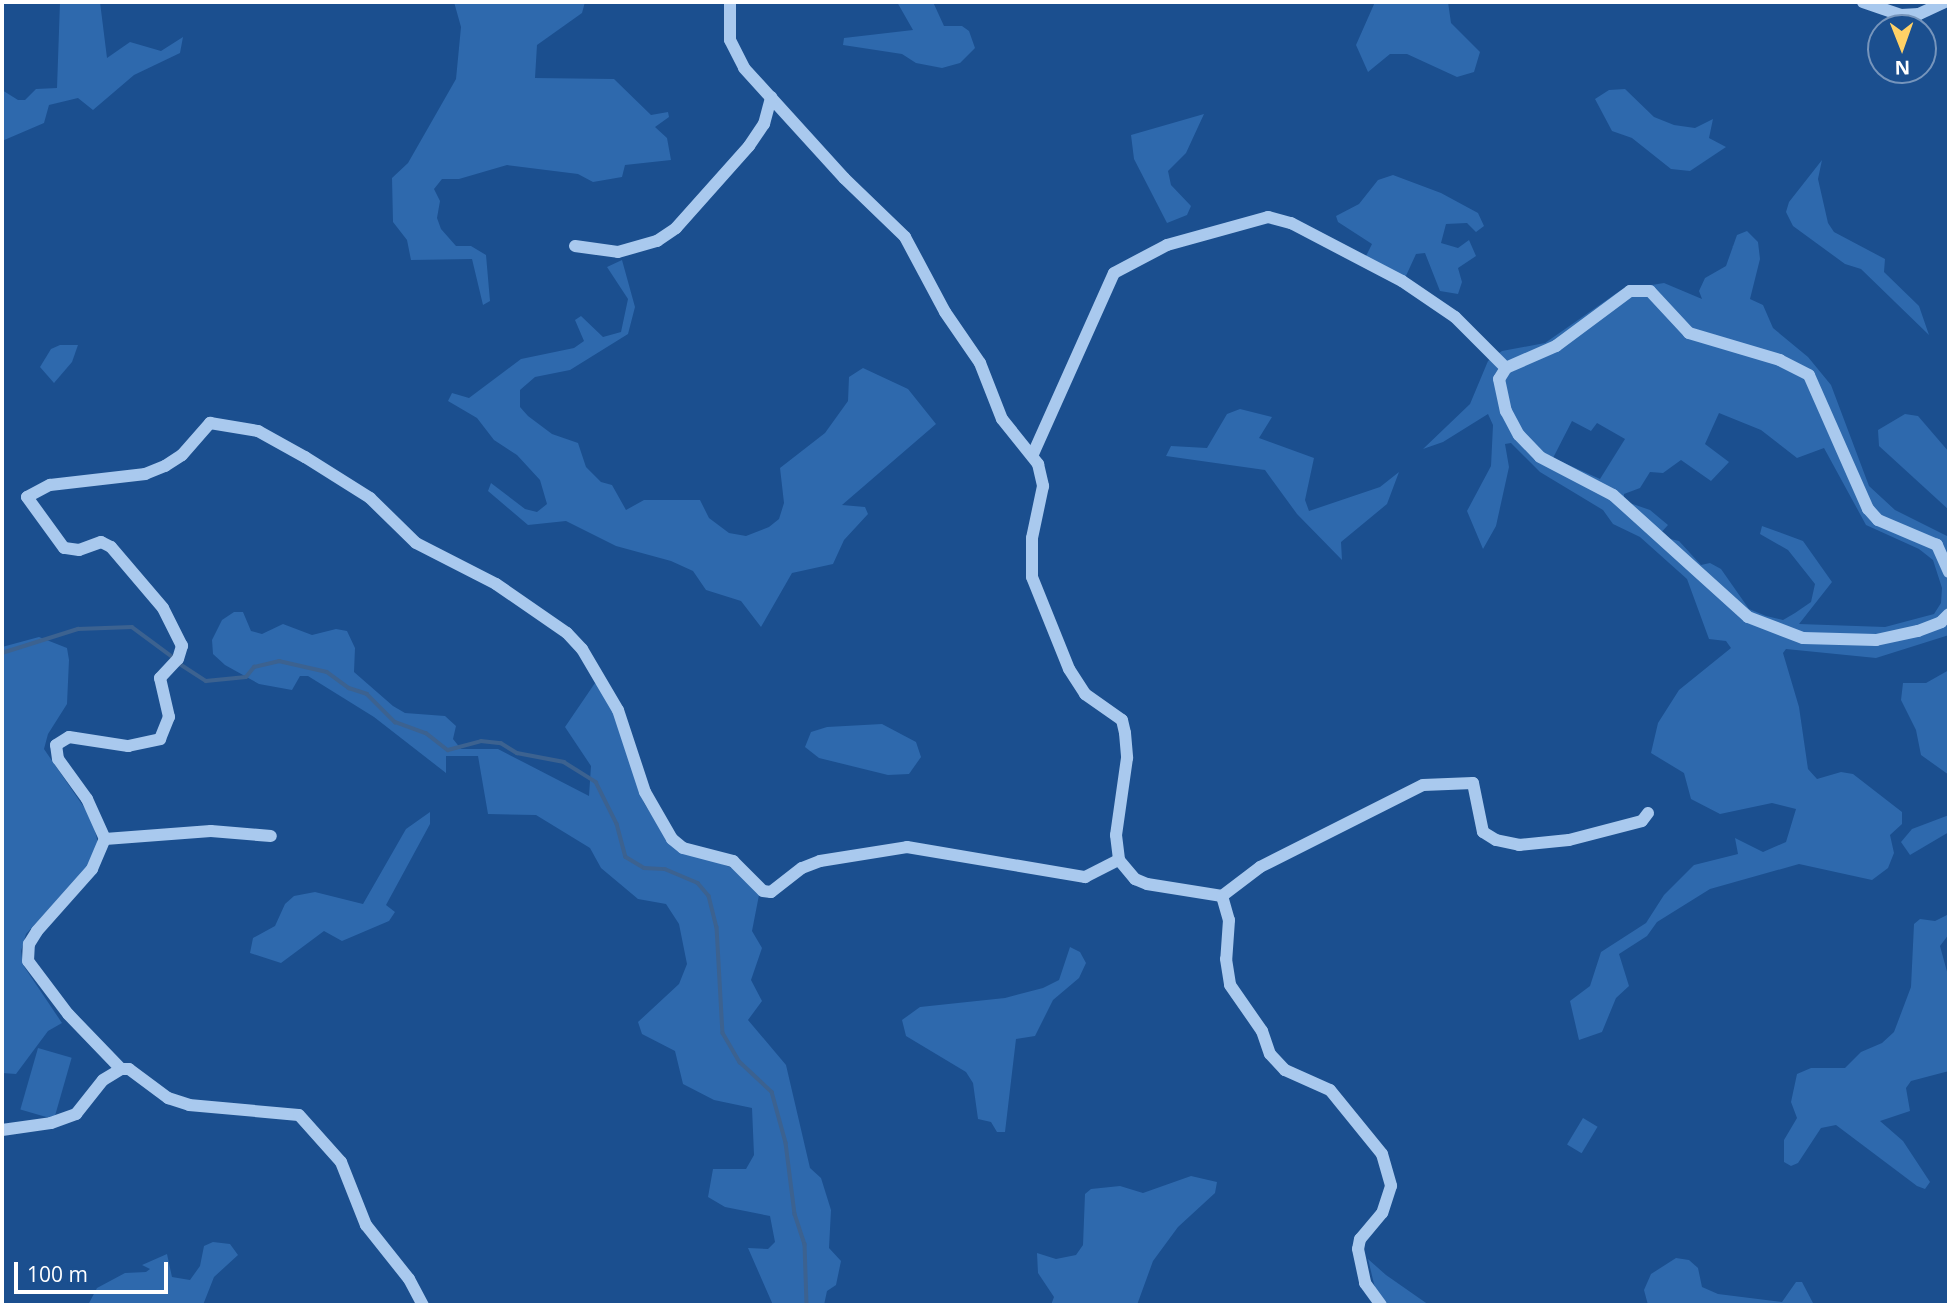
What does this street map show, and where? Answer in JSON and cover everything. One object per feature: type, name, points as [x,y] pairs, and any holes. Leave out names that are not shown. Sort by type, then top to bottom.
[{"type":"street","points":[[730,2],[728,31],[736,56],[771,97],[905,237],[945,313],[980,363],[1002,419],[1033,454],[1043,486],[1032,538],[1032,577],[1069,669],[1085,694],[1122,720],[1128,758],[1116,835],[1119,860],[1135,879],[1147,884],[1222,895],[1260,867],[1423,785],[1473,783],[1483,832],[1496,840],[1519,845],[1569,840],[1642,821],[1648,813]]},
{"type":"street","points":[[1863,2],[1901,15],[1919,15],[1945,2]]},
{"type":"street","points":[[575,246],[618,252],[657,241],[676,228],[749,146],[764,124],[771,97]]},
{"type":"street","points":[[1033,454],[1114,273],[1167,245],[1268,217],[1291,223],[1410,286],[1469,330],[1506,368]]},
{"type":"street","points":[[1949,572],[1937,545],[1878,520],[1868,509],[1809,375],[1780,360],[1689,333],[1650,291],[1630,291],[1556,346],[1506,368],[1499,379],[1506,411],[1520,435],[1540,457],[1613,495],[1748,617],[1803,638],[1876,640],[1918,631],[1949,614]]},
{"type":"street","points":[[121,1069],[68,1014],[27,956],[37,931],[92,869],[105,839],[87,799],[58,759],[56,745],[69,737],[128,746],[159,739],[169,717],[160,678],[178,659],[182,646],[163,608],[111,547],[101,542],[79,550],[64,548],[27,497],[40,488],[69,481],[145,474],[165,467],[210,423],[219,422],[258,431],[316,463],[370,498],[416,543],[496,584],[576,641],[618,710],[645,792],[672,839],[693,851],[733,861],[763,891],[771,891],[802,868],[820,861],[907,847],[1085,877],[1119,860]]},
{"type":"street","points":[[105,839],[211,831],[271,836]]},
{"type":"street","points":[[1222,895],[1228,920],[1230,985],[1262,1031],[1270,1054],[1285,1070],[1330,1090],[1382,1153],[1391,1186],[1387,1201],[1360,1239],[1358,1249],[1365,1283],[1381,1305]]},
{"type":"street","points":[[2,1130],[51,1123],[76,1114],[103,1080],[121,1069],[129,1069],[168,1098],[189,1105],[299,1115],[341,1162],[366,1225],[409,1279],[423,1305]]},
{"type":"shaded area","points":[[60,2],[100,2],[107,58],[130,42],[161,51],[183,37],[180,53],[134,75],[93,110],[78,98],[49,105],[44,123],[2,141],[2,90],[18,100],[25,100],[36,89],[57,88]]},
{"type":"shaded area","points":[[454,2],[585,2],[582,13],[537,45],[535,78],[614,79],[651,115],[668,112],[669,117],[655,127],[667,138],[671,160],[625,165],[622,177],[593,182],[578,174],[507,165],[459,179],[442,179],[434,189],[440,201],[437,218],[441,229],[456,246],[471,246],[486,255],[490,301],[483,305],[472,259],[411,260],[407,240],[393,222],[392,178],[408,163],[456,79],[461,27]]},
{"type":"shaded area","points":[[897,2],[933,2],[944,26],[962,26],[969,31],[975,48],[960,63],[942,68],[916,63],[902,54],[843,45],[844,38],[913,30]]},
{"type":"shaded area","points":[[1375,2],[1448,2],[1451,23],[1480,52],[1474,72],[1457,77],[1407,54],[1390,54],[1368,72],[1356,45]]},
{"type":"shaded area","points":[[1625,89],[1654,117],[1674,125],[1695,128],[1713,119],[1709,138],[1726,147],[1690,171],[1671,169],[1632,138],[1612,131],[1595,99],[1609,90]]},
{"type":"shaded area","points":[[1204,114],[1186,153],[1168,171],[1171,185],[1191,206],[1187,215],[1167,223],[1134,159],[1131,135]]},
{"type":"shaded area","points":[[1822,160],[1818,179],[1828,223],[1834,232],[1885,259],[1884,272],[1919,306],[1929,335],[1861,269],[1845,264],[1793,226],[1786,212],[1789,202]]},
{"type":"shaded area","points":[[1393,175],[1441,193],[1478,213],[1484,226],[1476,232],[1467,223],[1446,224],[1441,243],[1458,248],[1469,240],[1476,256],[1458,268],[1462,282],[1458,294],[1440,291],[1425,253],[1416,254],[1405,278],[1365,258],[1372,244],[1338,222],[1336,216],[1359,204],[1378,180]]},
{"type":"shaded area","points":[[1747,231],[1758,242],[1760,259],[1750,299],[1763,305],[1773,328],[1808,357],[1831,385],[1869,486],[1895,510],[1949,537],[1949,635],[1876,658],[1786,649],[1783,653],[1799,707],[1808,769],[1817,779],[1841,772],[1853,774],[1902,812],[1902,824],[1890,835],[1894,853],[1888,868],[1872,880],[1799,864],[1710,889],[1657,922],[1647,936],[1619,954],[1629,986],[1616,998],[1602,1032],[1579,1040],[1570,1001],[1590,986],[1601,952],[1646,923],[1664,895],[1694,865],[1738,854],[1735,838],[1763,852],[1786,842],[1796,809],[1772,803],[1720,814],[1691,799],[1684,773],[1651,753],[1658,723],[1679,690],[1731,648],[1726,641],[1709,639],[1687,579],[1640,537],[1613,524],[1603,510],[1540,472],[1511,443],[1505,444],[1509,467],[1496,526],[1483,549],[1467,511],[1491,466],[1493,425],[1488,414],[1443,442],[1423,449],[1470,404],[1488,361],[1502,351],[1545,343],[1621,290],[1664,283],[1702,299],[1699,291],[1705,278],[1726,266],[1737,235]],"holes":[[[1719,413],[1761,430],[1797,458],[1824,448],[1866,525],[1919,549],[1933,560],[1942,588],[1941,603],[1934,614],[1885,627],[1799,624],[1832,582],[1803,541],[1762,526],[1760,534],[1788,550],[1815,584],[1811,602],[1795,613],[1783,620],[1766,616],[1749,609],[1721,569],[1710,563],[1701,565],[1679,541],[1658,536],[1668,525],[1650,510],[1624,501],[1624,494],[1640,488],[1650,472],[1663,473],[1681,460],[1711,481],[1729,462],[1705,444]],[[1572,421],[1591,431],[1597,423],[1625,439],[1600,479],[1553,458]]]},
{"type":"shaded area","points":[[622,260],[635,307],[628,334],[570,370],[535,377],[520,390],[520,407],[552,434],[578,443],[586,467],[601,482],[612,485],[626,510],[644,500],[700,500],[709,518],[729,533],[746,536],[769,527],[779,519],[784,503],[780,468],[825,433],[848,401],[849,377],[863,368],[908,389],[936,424],[842,505],[865,507],[868,514],[844,540],[833,564],[792,573],[761,627],[741,601],[706,590],[693,571],[671,561],[616,546],[566,521],[528,525],[488,491],[491,483],[525,509],[537,512],[547,504],[540,480],[517,455],[494,440],[477,418],[448,401],[452,393],[469,398],[521,359],[574,348],[584,341],[575,320],[581,316],[603,337],[621,332],[628,299],[607,267]]},
{"type":"shaded area","points":[[60,345],[78,345],[72,362],[54,383],[40,367],[51,349]]},
{"type":"shaded area","points":[[1240,409],[1272,417],[1259,438],[1314,458],[1305,500],[1309,511],[1380,487],[1399,472],[1387,504],[1341,542],[1342,560],[1297,514],[1265,470],[1166,456],[1171,446],[1207,448],[1227,414]]},
{"type":"shaded area","points":[[1905,414],[1918,416],[1949,452],[1949,510],[1879,446],[1878,430]]},
{"type":"shaded area","points":[[234,612],[243,612],[251,631],[262,634],[283,624],[312,635],[336,629],[347,631],[355,648],[354,672],[393,706],[405,713],[445,716],[456,726],[453,739],[461,749],[498,749],[589,796],[591,766],[565,727],[595,683],[602,689],[617,720],[644,803],[670,844],[740,871],[759,895],[752,931],[762,948],[751,980],[762,1001],[748,1020],[786,1065],[810,1168],[821,1178],[831,1210],[829,1248],[841,1261],[836,1285],[827,1291],[824,1305],[773,1305],[748,1248],[768,1249],[775,1242],[770,1216],[725,1207],[708,1197],[713,1169],[746,1169],[754,1155],[752,1108],[714,1100],[683,1084],[675,1051],[642,1034],[638,1022],[679,984],[687,964],[679,924],[666,904],[638,899],[601,868],[590,848],[536,815],[488,814],[478,756],[446,756],[446,773],[374,717],[308,676],[300,676],[292,690],[259,684],[225,665],[213,654],[212,640],[222,620]]},
{"type":"shaded area","points":[[39,637],[67,648],[69,660],[67,704],[48,734],[44,749],[92,819],[99,847],[94,860],[26,934],[21,951],[23,965],[62,1023],[48,1031],[16,1074],[2,1073],[2,647]]},
{"type":"shaded area","points":[[1949,670],[1949,775],[1921,755],[1916,730],[1901,700],[1903,683],[1926,683]]},
{"type":"shaded area","points":[[882,724],[916,742],[921,757],[909,774],[888,775],[819,758],[805,747],[811,732],[827,727]]},
{"type":"shaded area","points":[[430,812],[430,824],[386,905],[395,912],[389,921],[342,941],[324,931],[281,963],[250,953],[253,938],[275,926],[285,904],[294,896],[315,892],[363,904],[406,829]]},
{"type":"shaded area","points":[[1949,815],[1949,832],[1910,855],[1901,842],[1912,829]]},
{"type":"shaded area","points":[[1949,914],[1949,934],[1940,946],[1949,979],[1949,1071],[1911,1081],[1906,1088],[1910,1111],[1880,1121],[1903,1141],[1930,1182],[1925,1189],[1917,1186],[1836,1125],[1821,1128],[1798,1163],[1791,1166],[1784,1162],[1784,1140],[1797,1118],[1791,1102],[1797,1074],[1811,1068],[1845,1068],[1861,1052],[1882,1043],[1894,1032],[1911,987],[1914,924],[1920,919],[1935,921]]},
{"type":"shaded area","points":[[1070,947],[1080,952],[1086,963],[1079,978],[1053,1000],[1035,1036],[1016,1039],[1005,1132],[997,1132],[991,1122],[978,1119],[973,1083],[966,1072],[906,1036],[902,1020],[920,1007],[1005,998],[1043,988],[1059,980]]},
{"type":"shaded area","points":[[38,1048],[72,1058],[54,1119],[20,1110]]},
{"type":"shaded area","points":[[1583,1118],[1598,1127],[1582,1153],[1567,1145]]},
{"type":"shaded area","points":[[1191,1176],[1217,1182],[1215,1193],[1178,1227],[1153,1261],[1137,1305],[1051,1305],[1054,1297],[1038,1273],[1037,1253],[1056,1259],[1076,1255],[1083,1245],[1085,1194],[1091,1189],[1120,1186],[1143,1193]]},
{"type":"shaded area","points":[[213,1242],[230,1244],[238,1255],[214,1277],[203,1305],[88,1305],[97,1288],[125,1273],[146,1272],[150,1269],[142,1265],[167,1254],[172,1277],[190,1280],[200,1266],[204,1246]]},
{"type":"shaded area","points":[[1676,1258],[1689,1260],[1698,1268],[1702,1287],[1718,1294],[1782,1302],[1796,1282],[1802,1282],[1813,1303],[1648,1305],[1644,1290],[1651,1274]]},
{"type":"shaded area","points":[[1368,1259],[1429,1305],[1388,1305],[1375,1288]]},
{"type":"waterway","points":[[2,653],[78,629],[132,627],[174,658]]},
{"type":"waterway","points":[[180,664],[206,681],[246,677],[254,667],[279,661],[327,672],[349,688],[367,694],[395,722],[426,733],[448,750],[481,741],[501,743],[517,753],[564,762],[596,782],[617,824],[626,857],[644,868],[665,869],[698,883],[709,896],[717,927],[723,1033],[740,1062],[772,1092],[786,1143],[795,1214],[805,1244],[807,1305]]}]
